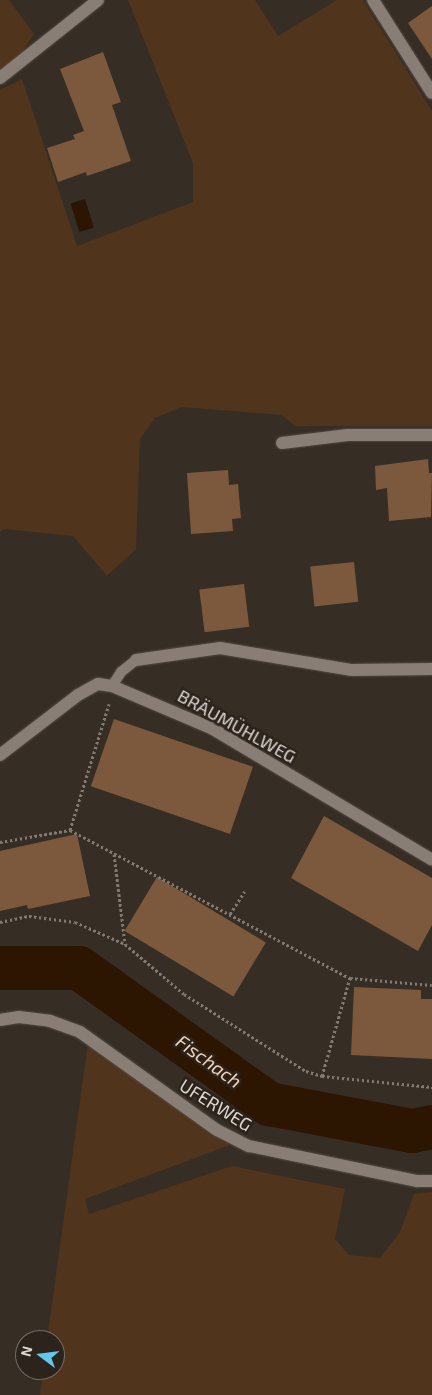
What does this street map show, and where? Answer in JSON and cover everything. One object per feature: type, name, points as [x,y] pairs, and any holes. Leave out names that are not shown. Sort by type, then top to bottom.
[{"type":"street","points":[[0,78],[98,0]]},
{"type":"street","points":[[373,0],[432,93]]},
{"type":"street","points":[[282,443],[348,435],[432,435]]},
{"type":"street","points":[[136,660],[220,648],[352,670],[432,669]]},
{"type":"street","points":[[0,755],[78,696],[98,684],[112,686]]},
{"type":"street","name":"BRÄUMÜHLWEG","points":[[112,686],[211,728],[432,860]]},
{"type":"street","name":"UFERWEG","points":[[0,1020],[20,1017],[50,1021],[80,1032],[217,1130],[249,1146],[417,1181],[432,1181]]},
{"type":"lane","points":[[112,686],[121,672],[136,660]]},
{"type":"path","points":[[70,830],[112,686]]},
{"type":"path","points":[[0,842],[70,830],[350,978],[432,985]]},
{"type":"path","points":[[114,853],[125,944]]},
{"type":"path","points":[[230,914],[245,891]]},
{"type":"path","points":[[0,922],[29,916],[75,922],[125,944],[184,994],[306,1071],[322,1076],[432,1086]]},
{"type":"path","points":[[322,1076],[350,978]]},
{"type":"shaded area","points":[[0,0],[9,0],[34,34],[14,65],[0,74]]},
{"type":"shaded area","points":[[128,0],[255,0],[278,36],[337,0],[363,0],[432,111],[432,426],[295,426],[282,415],[182,407],[155,418],[140,439],[136,549],[107,576],[73,536],[3,529],[0,532],[0,90],[22,79],[77,246],[193,202],[193,163]]},
{"type":"shaded area","points":[[85,199],[94,228],[79,232],[71,203]]},
{"type":"shaded area","points":[[88,1043],[230,1145],[85,1199],[89,1214],[232,1166],[345,1189],[335,1239],[349,1255],[380,1258],[400,1232],[414,1194],[432,1192],[432,1395],[40,1395],[42,1380],[65,1380],[65,1330],[48,1330]]},
{"type":"building","points":[[432,6],[432,59],[408,23]]},
{"type":"building","points":[[103,52],[121,102],[112,105],[131,161],[87,176],[86,172],[58,182],[47,148],[75,139],[73,135],[84,131],[60,69]]},
{"type":"building","points":[[428,459],[429,473],[432,473],[431,517],[389,521],[387,488],[376,490],[375,466]]},
{"type":"building","points":[[228,470],[229,485],[238,484],[241,518],[232,519],[233,531],[191,534],[187,473]]},
{"type":"building","points":[[354,562],[358,602],[314,606],[310,567]]},
{"type":"building","points":[[244,584],[249,627],[205,632],[199,589]]},
{"type":"building","points":[[114,719],[253,767],[230,834],[91,786]]},
{"type":"building","points":[[324,816],[432,878],[432,925],[418,951],[291,878]]},
{"type":"building","points":[[77,834],[90,896],[28,909],[27,905],[0,911],[0,851]]},
{"type":"building","points":[[157,877],[266,942],[233,996],[125,931]]},
{"type":"building","points":[[354,987],[421,990],[421,999],[432,999],[432,1059],[351,1055]]},
{"type":"waterway","name":"Fischach","points":[[0,968],[79,968],[269,1104],[412,1131],[432,1127]]}]
